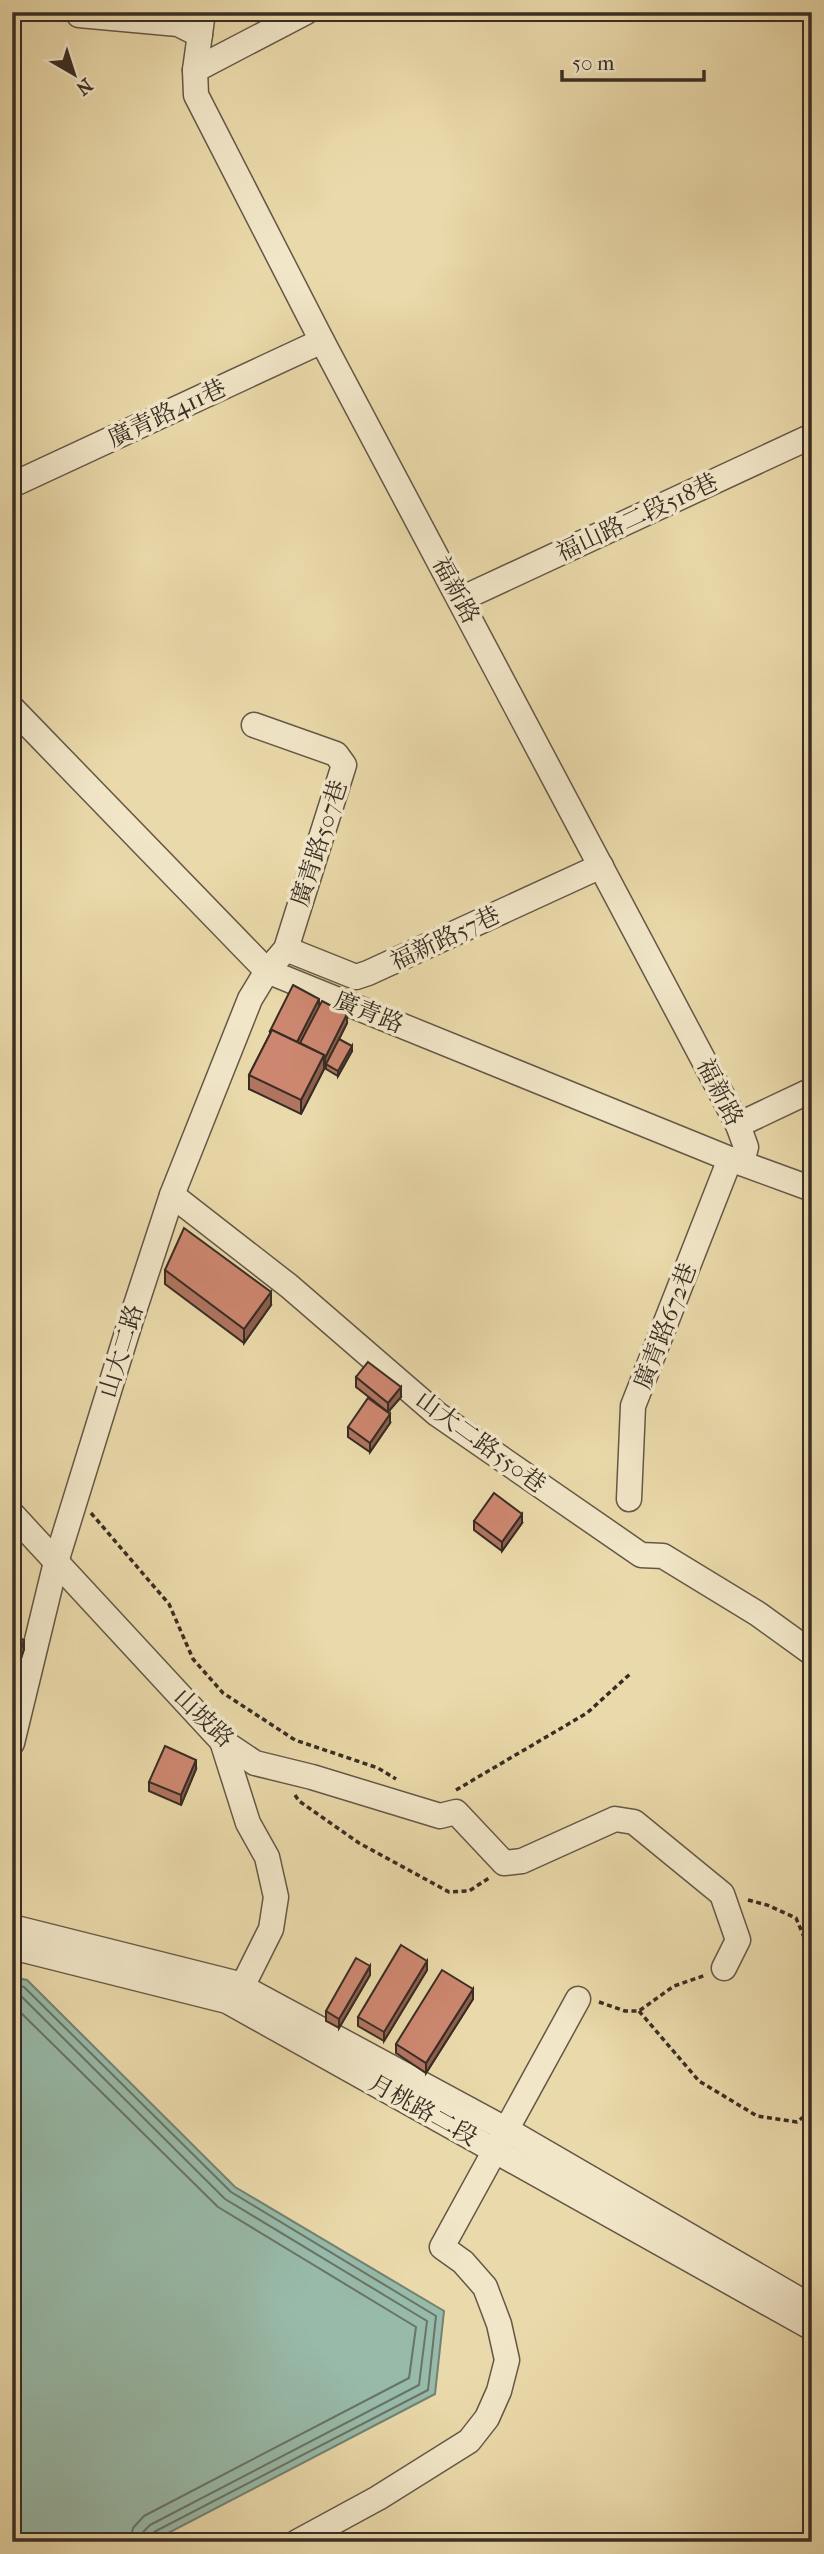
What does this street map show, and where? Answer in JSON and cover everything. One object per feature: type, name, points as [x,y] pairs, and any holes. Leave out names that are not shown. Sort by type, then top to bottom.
[{"type":"street","points":[[195,70],[306,12]]},
{"type":"street","points":[[79,15],[201,24]]},
{"type":"street","name":"福新路","points":[[201,24],[195,70],[196,95],[322,341],[738,1125],[746,1147],[736,1160]]},
{"type":"street","name":"廣青路411巷","points":[[12,485],[322,341]]},
{"type":"street","name":"福山路二段518巷","points":[[461,599],[812,436]]},
{"type":"street","name":"廣青路","points":[[12,708],[267,971],[812,1189]]},
{"type":"street","name":"廣青路507巷","points":[[254,725],[335,754],[344,765],[286,949],[267,971]]},
{"type":"street","name":"福新路57巷","points":[[286,949],[356,976],[368,973],[601,866]]},
{"type":"street","name":"山大二路","points":[[12,1744],[56,1562],[172,1195],[250,999],[267,971]]},
{"type":"street","points":[[738,1125],[812,1090]]},
{"type":"street","name":"廣青路672巷","points":[[629,1499],[633,1406],[736,1160]]},
{"type":"street","name":"山大二路550巷","points":[[172,1195],[289,1286],[437,1414],[641,1555],[663,1556],[758,1614],[812,1653]]},
{"type":"street","name":"山坡路","points":[[12,1514],[222,1741],[256,1763],[440,1816],[456,1812],[513,1862]]},
{"type":"street","points":[[222,1741],[248,1823],[267,1857],[276,1898],[271,1929],[242,1987]]},
{"type":"street","points":[[513,1862],[615,1819],[634,1822],[722,1894],[738,1940],[724,1968]]},
{"type":"street","name":"月桃路二段","points":[[12,1927],[242,1987],[812,2328]]},
{"type":"street","name":"月桃路二段","points":[[12,1947],[227,2001],[502,2141],[812,2308]]},
{"type":"street","points":[[298,2542],[378,2498],[469,2441],[487,2418],[499,2391],[507,2360],[499,2324],[485,2287],[463,2262],[442,2247],[578,1999]]},
{"type":"path","points":[[74,1504],[95,1516],[169,1604],[193,1659],[223,1693],[295,1740],[378,1769],[398,1780]]},
{"type":"path","points":[[454,1791],[587,1713],[630,1674]]},
{"type":"path","points":[[275,1768],[299,1801],[359,1843],[449,1892],[470,1891],[513,1862]]},
{"type":"path","points":[[722,1894],[767,1905],[796,1918],[812,1956]]},
{"type":"path","points":[[578,1999],[595,2001],[625,2011],[639,2011],[674,1986],[724,1968]]},
{"type":"path","points":[[639,2011],[699,2081],[757,2116],[797,2122],[812,2110]]},
{"type":"water","points":[[12,1977],[27,1980],[235,2187],[444,2311],[435,2394],[151,2542],[12,2542]]},
{"type":"building","points":[[293,985],[319,999],[297,1042],[270,1031]]},
{"type":"building","points":[[322,1001],[347,1014],[325,1058],[300,1043]]},
{"type":"building","points":[[272,1030],[324,1055],[301,1100],[249,1075]]},
{"type":"building","points":[[339,1039],[352,1046],[338,1071],[326,1064]]},
{"type":"building","points":[[184,1228],[271,1292],[244,1329],[165,1270]]},
{"type":"building","points":[[368,1362],[401,1387],[388,1403],[356,1377]]},
{"type":"building","points":[[368,1398],[390,1414],[370,1443],[348,1427]]},
{"type":"building","points":[[494,1493],[522,1514],[502,1542],[474,1521]]},
{"type":"building","points":[[12,1636],[24,1640],[14,1670],[12,1670]]},
{"type":"building","points":[[165,1746],[196,1760],[181,1795],[149,1782]]},
{"type":"building","points":[[401,1945],[427,1961],[384,2032],[358,2017]]},
{"type":"building","points":[[356,1958],[370,1966],[339,2019],[326,2011]]},
{"type":"building","points":[[442,1970],[473,1989],[426,2063],[396,2044]]}]
